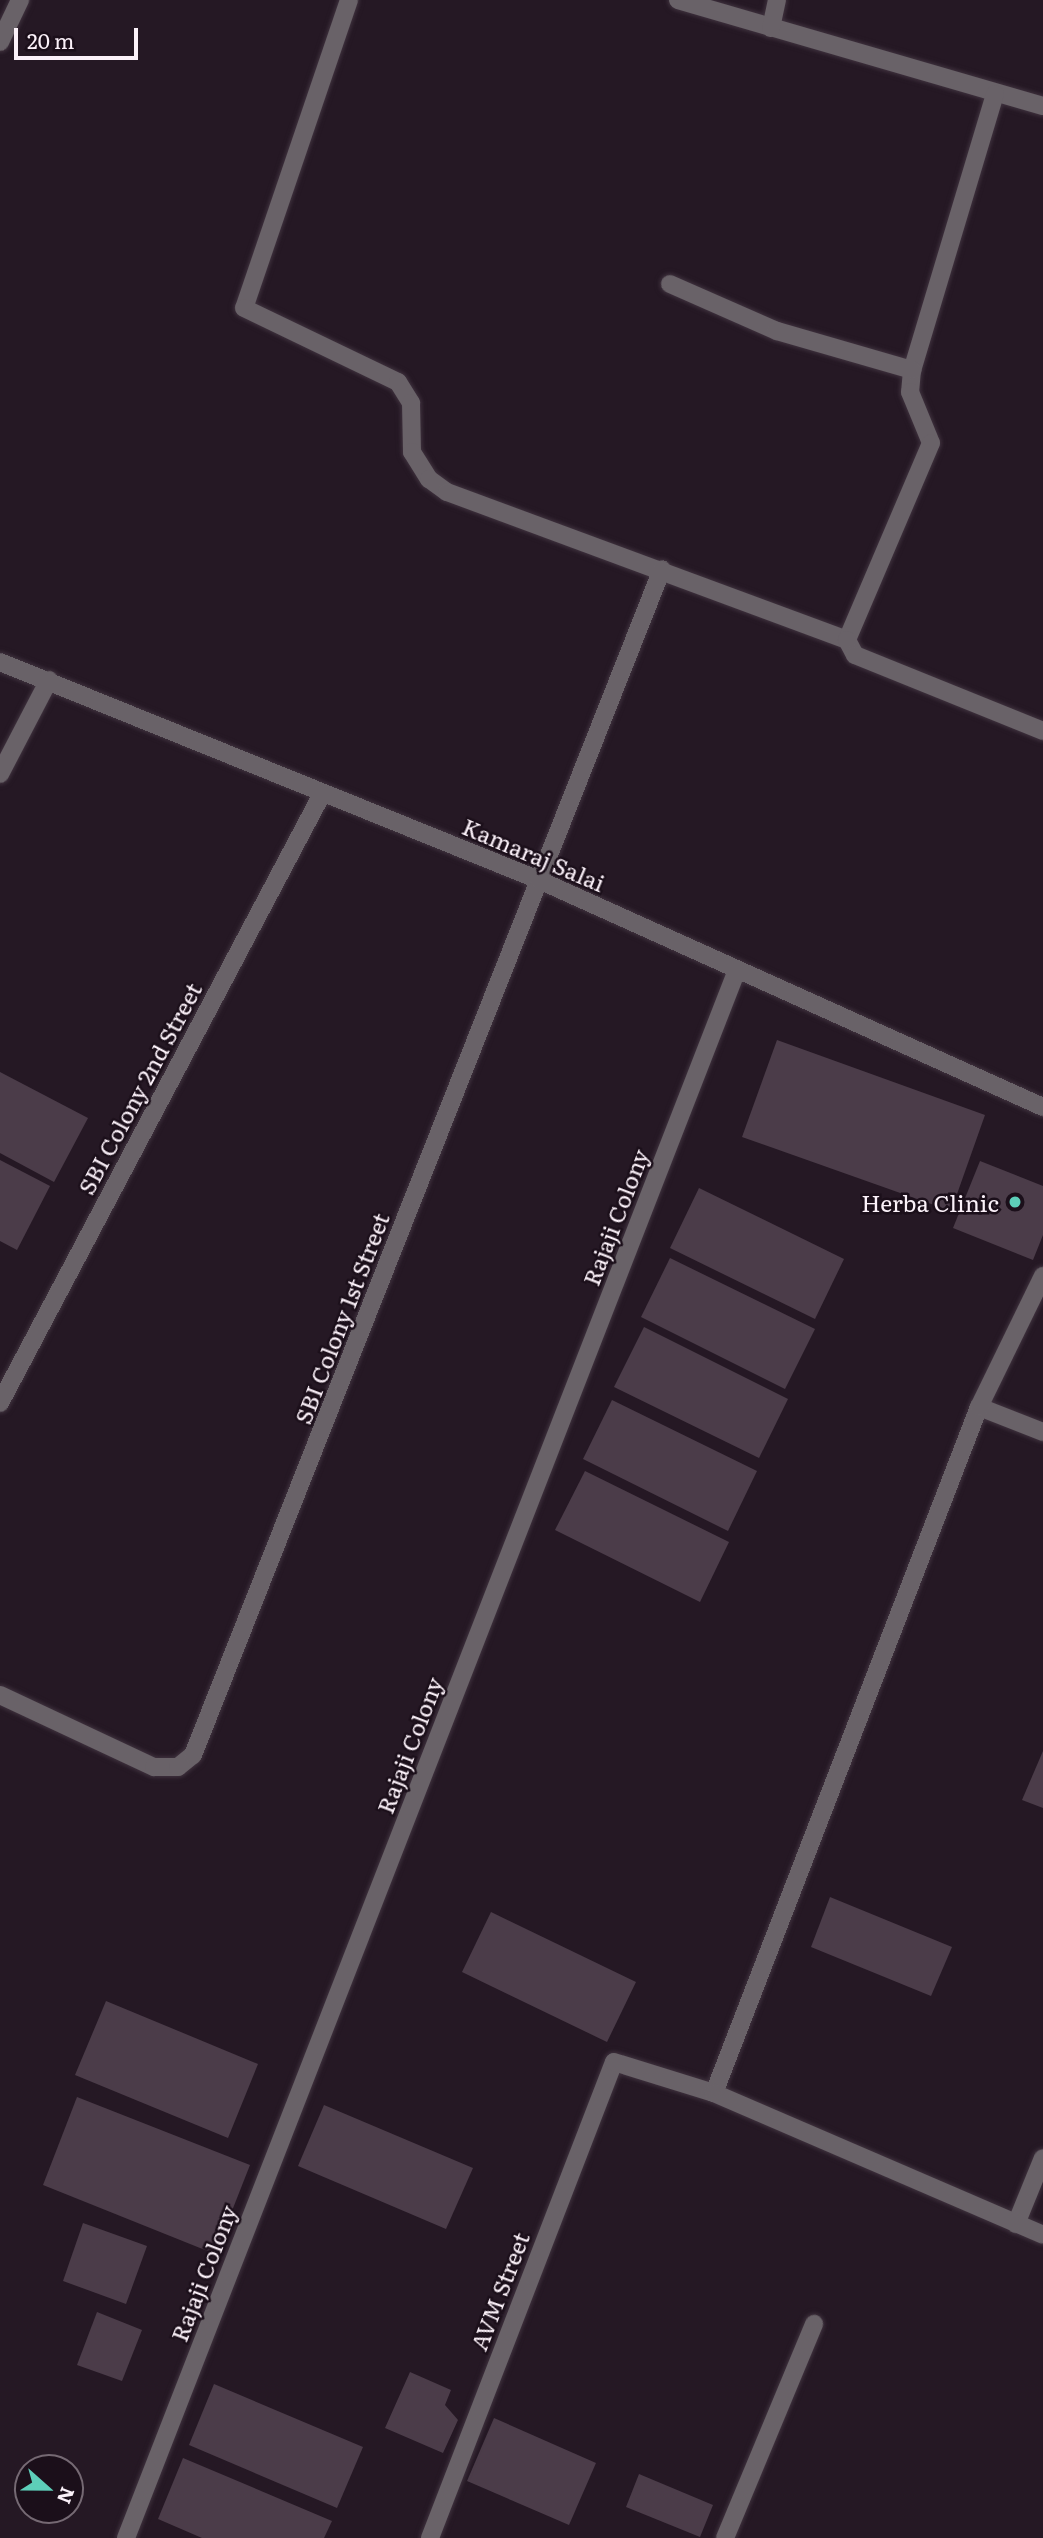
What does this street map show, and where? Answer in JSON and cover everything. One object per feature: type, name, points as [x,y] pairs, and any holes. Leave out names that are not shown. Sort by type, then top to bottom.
[{"type":"street","points":[[0,42],[20,0]]},
{"type":"street","points":[[349,0],[244,308],[398,382],[411,402],[412,452],[429,479],[447,492],[662,569],[847,640],[855,655],[1043,731]]},
{"type":"street","points":[[678,0],[1043,106]]},
{"type":"street","points":[[771,28],[777,0]]},
{"type":"street","points":[[847,640],[931,443],[932,431],[910,392],[912,370],[995,94]]},
{"type":"street","points":[[670,284],[777,331],[912,370]]},
{"type":"street","name":"SBI Colony 1st Street","points":[[0,1695],[122,1756],[178,1767],[206,1728],[662,569]]},
{"type":"street","name":"Kamaraj Salai","points":[[0,662],[49,680],[321,796],[539,880],[1043,1107]]},
{"type":"street","points":[[0,774],[49,680]]},
{"type":"street","name":"SBI Colony 2nd Street","points":[[0,1403],[321,796]]},
{"type":"street","name":"Rajaji Colony","points":[[126,2538],[737,970]]},
{"type":"street","points":[[1043,1276],[979,1407],[714,2093],[1043,2235]]},
{"type":"street","points":[[979,1407],[1043,1432]]},
{"type":"street","name":"AVM Street","points":[[430,2538],[614,2062],[714,2093]]},
{"type":"street","points":[[1016,2224],[1043,2158]]},
{"type":"street","points":[[725,2538],[814,2323]]},
{"type":"building","points":[[777,1040],[985,1115],[951,1211],[742,1137]]},
{"type":"building","points":[[0,1072],[88,1118],[54,1182],[0,1153]]},
{"type":"building","points":[[0,1160],[50,1186],[17,1250],[0,1241]]},
{"type":"building","points":[[980,1161],[1043,1186],[1043,1235],[1033,1260],[953,1228]]},
{"type":"building","points":[[699,1188],[844,1259],[815,1319],[670,1248]]},
{"type":"building","points":[[670,1258],[815,1329],[785,1389],[641,1317]]},
{"type":"building","points":[[644,1327],[788,1399],[759,1458],[614,1387]]},
{"type":"building","points":[[612,1400],[757,1471],[728,1531],[583,1459]]},
{"type":"building","points":[[585,1471],[729,1542],[700,1602],[555,1530]]},
{"type":"building","points":[[1043,1751],[1043,1808],[1022,1800]]},
{"type":"building","points":[[830,1897],[952,1947],[931,1996],[811,1947]]},
{"type":"building","points":[[491,1912],[636,1982],[607,2042],[462,1972]]},
{"type":"building","points":[[106,2001],[258,2064],[228,2138],[75,2075]]},
{"type":"building","points":[[77,2097],[250,2165],[215,2254],[43,2185]]},
{"type":"building","points":[[324,2105],[473,2168],[446,2229],[298,2166]]},
{"type":"building","points":[[83,2223],[147,2246],[126,2304],[63,2281]]},
{"type":"building","points":[[97,2312],[142,2330],[122,2381],[77,2365]]},
{"type":"building","points":[[410,2372],[451,2390],[445,2405],[458,2420],[443,2453],[385,2428]]},
{"type":"building","points":[[214,2384],[363,2447],[337,2508],[189,2445]]},
{"type":"building","points":[[494,2418],[596,2463],[569,2525],[467,2481]]},
{"type":"building","points":[[183,2458],[332,2521],[324,2538],[202,2538],[158,2519]]},
{"type":"building","points":[[639,2474],[713,2505],[700,2537],[626,2507]]},
{"type":"place","name":"Herba Clinic","points":[[1015,1202]]}]
